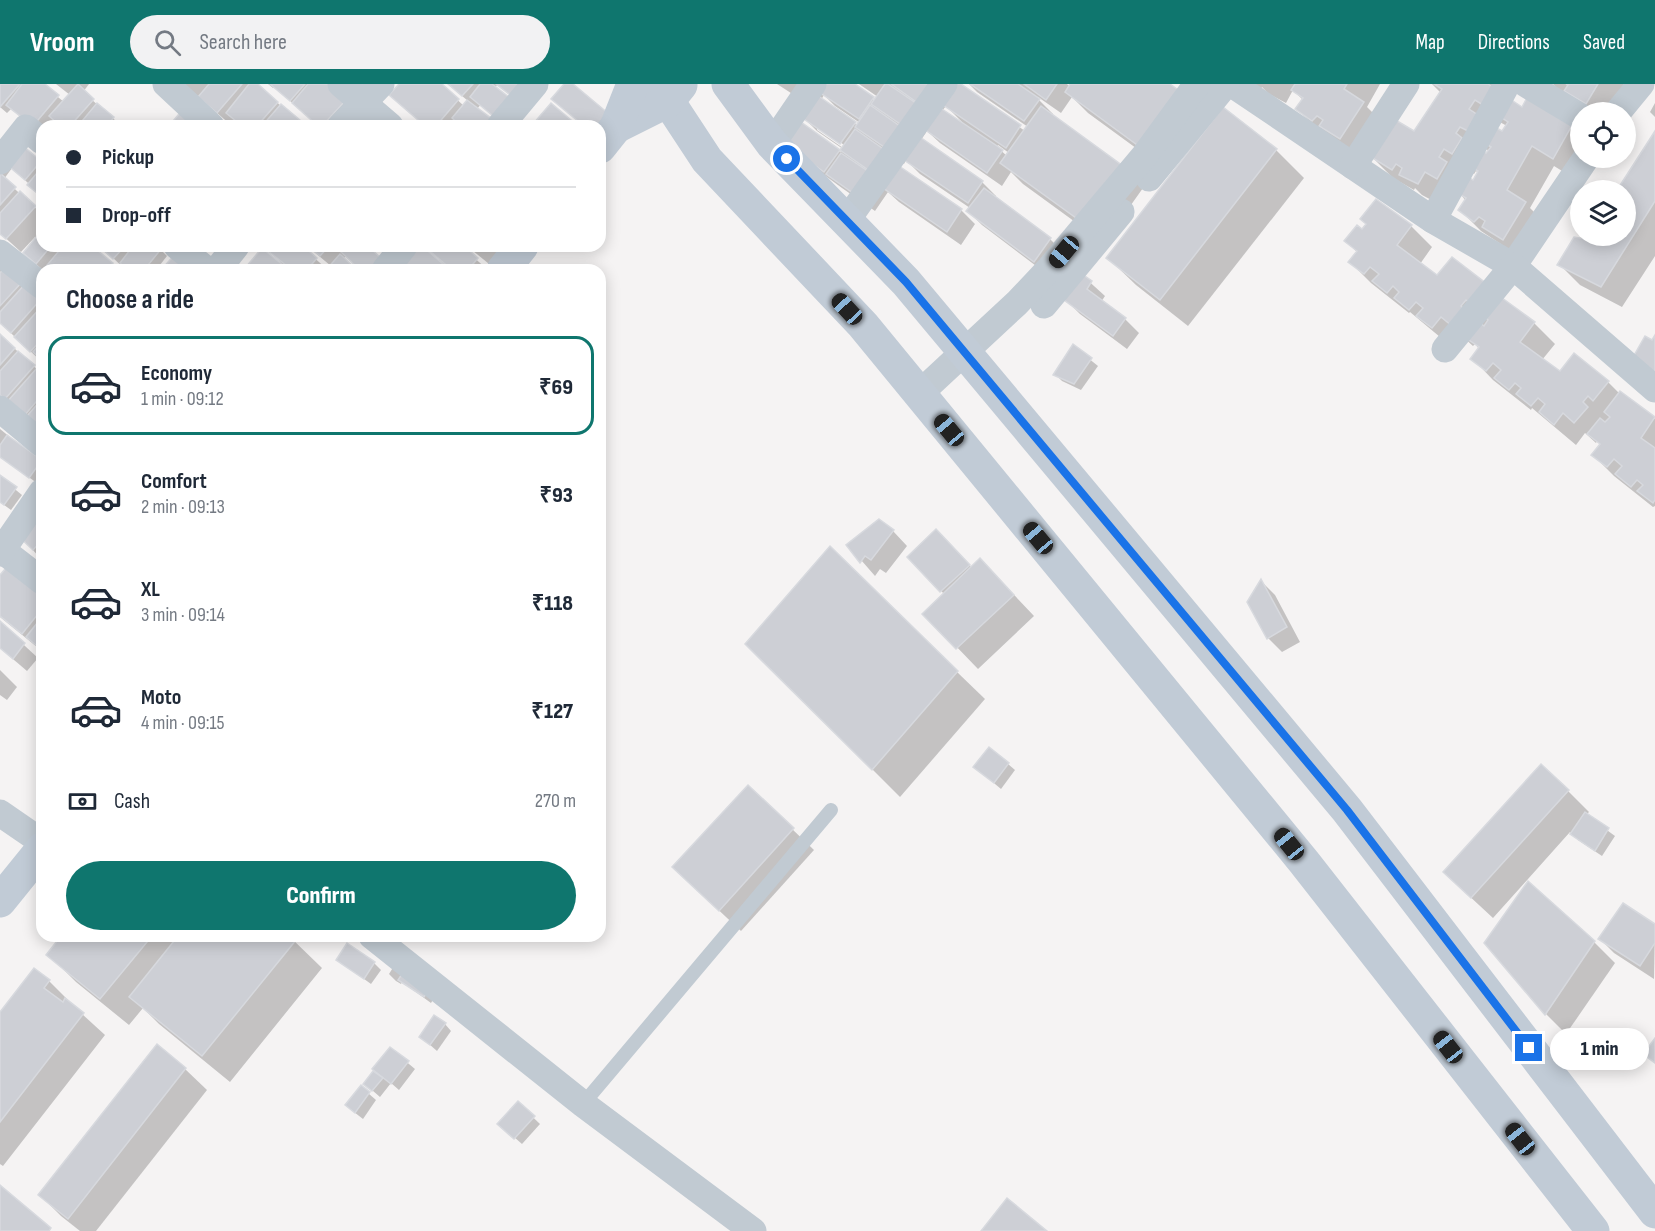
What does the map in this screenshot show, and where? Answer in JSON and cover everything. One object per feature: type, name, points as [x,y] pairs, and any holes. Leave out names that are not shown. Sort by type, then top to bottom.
[{"type":"street","points":[[166,84],[205,120]]},
{"type":"street","points":[[341,84],[372,93],[387,120]]},
{"type":"street","points":[[505,120],[535,84]]},
{"type":"street","points":[[608,137],[633,84]]},
{"type":"street","points":[[728,84],[772,144],[906,282],[1347,810],[1655,1212]]},
{"type":"street","points":[[772,144],[813,84]]},
{"type":"street","points":[[847,220],[944,84]]},
{"type":"street","points":[[920,394],[1017,303],[1050,268],[1145,155],[1197,84]]},
{"type":"street","points":[[1044,306],[1226,84]]},
{"type":"street","points":[[1232,84],[1432,220],[1513,266],[1655,389]]},
{"type":"street","points":[[1353,166],[1406,84]]},
{"type":"street","points":[[1432,220],[1507,84]]},
{"type":"street","points":[[1526,84],[1570,110]]},
{"type":"street","points":[[1626,102],[1641,84]]},
{"type":"street","points":[[608,137],[669,90],[707,160],[863,325],[1304,862],[1593,1231]]},
{"type":"street","points":[[347,120],[372,93]]},
{"type":"street","points":[[1,143],[26,129],[36,136]]},
{"type":"street","points":[[1445,349],[1513,266],[1579,168]]},
{"type":"street","points":[[184,252],[200,264]]},
{"type":"street","points":[[222,264],[231,252]]},
{"type":"street","points":[[390,264],[399,252]]},
{"type":"street","points":[[508,264],[517,252]]},
{"type":"street","points":[[0,253],[36,280]]},
{"type":"street","points":[[0,409],[36,439]]},
{"type":"street","points":[[36,501],[1,551],[36,577]]},
{"type":"street","points":[[0,813],[36,838]]},
{"type":"street","points":[[0,901],[36,856]]},
{"type":"street","points":[[380,942],[583,1104],[753,1231]]},
{"type":"lane","points":[[583,1104],[831,810]]},
{"type":"building","points":[[0,84],[20,84],[0,107]]},
{"type":"building","points":[[22,84],[45,84],[59,95],[33,126],[6,105]]},
{"type":"building","points":[[78,84],[94,99],[75,120],[53,120],[49,116]]},
{"type":"building","points":[[209,84],[242,84],[217,113],[198,97]]},
{"type":"building","points":[[249,84],[258,84],[278,102],[262,120],[235,120],[226,113]]},
{"type":"building","points":[[270,84],[305,84],[290,101]]},
{"type":"building","points":[[308,84],[328,84],[346,100],[328,120],[311,120],[292,103]]},
{"type":"building","points":[[399,84],[442,84],[459,99],[441,120],[418,120],[389,95]]},
{"type":"building","points":[[448,84],[473,84],[462,96]]},
{"type":"building","points":[[480,84],[492,84],[514,101],[498,120],[470,97]]},
{"type":"building","points":[[496,84],[525,84],[514,98]]},
{"type":"building","points":[[564,84],[573,84],[609,114],[604,120],[577,120],[551,99]]},
{"type":"building","points":[[825,84],[855,84],[874,97],[859,119],[819,92]]},
{"type":"building","points":[[885,84],[920,106],[906,128],[871,104]]},
{"type":"building","points":[[891,84],[936,84],[922,106]]},
{"type":"building","points":[[957,84],[961,84],[1021,125],[1006,148],[943,105]]},
{"type":"building","points":[[970,84],[1018,84],[1040,99],[1024,121]]},
{"type":"building","points":[[1024,84],[1057,84],[1046,100]]},
{"type":"building","points":[[1070,84],[1170,84],[1185,95],[1144,150],[1065,92]]},
{"type":"building","points":[[1295,84],[1347,84],[1344,89],[1364,102],[1340,139],[1319,126],[1323,120],[1317,116],[1312,121],[1295,109],[1303,98],[1291,90]]},
{"type":"building","points":[[1434,84],[1488,84],[1494,88],[1483,105],[1475,100],[1469,109],[1478,115],[1468,131],[1460,127],[1456,133],[1462,138],[1452,154],[1444,149],[1439,157],[1447,162],[1437,179],[1425,172],[1418,184],[1399,175],[1402,168],[1396,164],[1392,170],[1371,157],[1394,119],[1414,131],[1442,89]]},
{"type":"building","points":[[1566,84],[1598,84],[1587,102],[1583,102],[1564,91],[1568,85]]},
{"type":"building","points":[[1530,92],[1570,117],[1570,129],[1553,159],[1532,146],[1507,190],[1526,202],[1503,240],[1482,227],[1485,221],[1479,217],[1474,222],[1458,210],[1466,198],[1454,191],[1464,174],[1473,180],[1478,171],[1469,166],[1479,149],[1486,153],[1491,147],[1483,142],[1493,126],[1502,131],[1508,122],[1499,116],[1510,99],[1522,107]]},
{"type":"building","points":[[817,95],[856,122],[840,144],[801,117]]},
{"type":"building","points":[[467,100],[493,120],[454,120],[452,118]]},
{"type":"building","points":[[97,103],[114,117],[112,120],[83,120]]},
{"type":"building","points":[[551,103],[571,120],[537,120]]},
{"type":"building","points":[[281,104],[300,120],[267,120]]},
{"type":"building","points":[[870,105],[904,129],[890,151],[855,127]]},
{"type":"building","points":[[1041,106],[1123,166],[1083,223],[1000,163]]},
{"type":"building","points":[[939,107],[1003,150],[987,173],[924,129]]},
{"type":"building","points":[[1223,107],[1277,149],[1160,300],[1106,258]]},
{"type":"building","points":[[183,109],[196,120],[174,120]]},
{"type":"building","points":[[801,122],[840,150],[824,172],[785,144]]},
{"type":"building","points":[[855,129],[889,153],[874,174],[840,150]]},
{"type":"building","points":[[1655,131],[1655,201],[1636,231],[1636,180],[1623,180],[1631,168],[1636,168],[1636,160]]},
{"type":"building","points":[[920,137],[983,181],[968,203],[904,160]]},
{"type":"building","points":[[22,145],[36,157],[36,167],[25,180],[6,164]]},
{"type":"building","points":[[841,153],[875,176],[860,198],[826,174]]},
{"type":"building","points":[[899,166],[962,209],[947,232],[883,188]]},
{"type":"building","points":[[0,173],[16,187],[0,205]]},
{"type":"building","points":[[36,174],[36,192],[27,185]]},
{"type":"building","points":[[984,188],[1051,238],[1034,262],[966,211]]},
{"type":"building","points":[[20,191],[36,206],[6,239],[0,234],[0,213]]},
{"type":"building","points":[[1376,199],[1412,225],[1397,245],[1437,275],[1452,257],[1487,284],[1471,304],[1466,300],[1461,306],[1466,311],[1452,326],[1441,317],[1432,328],[1416,316],[1423,308],[1416,302],[1409,310],[1394,298],[1399,292],[1393,286],[1387,293],[1372,281],[1379,274],[1370,267],[1364,274],[1348,262],[1357,251],[1344,241],[1357,225],[1362,229],[1366,224],[1360,219]]},
{"type":"building","points":[[36,237],[36,252],[46,252],[36,264],[23,253]]},
{"type":"building","points":[[1570,244],[1570,246],[1627,246],[1601,287],[1557,265]]},
{"type":"building","points":[[58,252],[99,252],[113,263],[112,264],[48,264]]},
{"type":"building","points":[[105,252],[119,252],[113,259]]},
{"type":"building","points":[[128,252],[159,252],[149,264],[120,263]]},
{"type":"building","points":[[177,252],[191,264],[166,264]]},
{"type":"building","points":[[259,252],[267,252],[282,264],[248,264]]},
{"type":"building","points":[[269,252],[310,252],[317,258],[312,264],[284,264]]},
{"type":"building","points":[[341,252],[374,252],[384,261],[381,264],[354,264]]},
{"type":"building","points":[[413,252],[429,252],[443,264],[403,264]]},
{"type":"building","points":[[431,252],[471,252],[478,258],[473,264],[445,264]]},
{"type":"building","points":[[340,254],[351,264],[331,264]]},
{"type":"building","points":[[5,267],[22,282],[0,306],[0,273]]},
{"type":"building","points":[[1082,274],[1092,281],[1087,289],[1126,318],[1113,336],[1064,300]]},
{"type":"building","points":[[25,284],[36,294],[36,305],[11,333],[0,323],[0,312]]},
{"type":"building","points":[[1498,295],[1535,322],[1520,342],[1560,371],[1574,353],[1609,381],[1593,401],[1588,396],[1583,402],[1588,407],[1574,423],[1563,413],[1554,425],[1539,412],[1545,404],[1538,398],[1531,406],[1516,394],[1521,388],[1515,383],[1509,390],[1494,378],[1501,370],[1493,363],[1486,371],[1470,359],[1479,347],[1466,338],[1479,322],[1484,326],[1488,320],[1482,315]]},
{"type":"building","points":[[36,313],[36,346],[30,352],[14,337]]},
{"type":"building","points":[[0,334],[15,348],[0,365]]},
{"type":"building","points":[[1655,335],[1655,373],[1632,359],[1645,336],[1652,340]]},
{"type":"building","points":[[1073,344],[1092,358],[1074,384],[1053,375]]},
{"type":"building","points":[[18,351],[35,365],[5,399],[0,395],[0,371]]},
{"type":"building","points":[[36,369],[36,402],[24,416],[7,402]]},
{"type":"building","points":[[1620,391],[1655,417],[1641,438],[1655,448],[1655,500],[1653,503],[1637,491],[1643,485],[1637,480],[1631,487],[1615,474],[1622,466],[1614,459],[1607,467],[1591,455],[1600,444],[1587,434],[1600,418],[1605,422],[1610,417],[1604,412]]},
{"type":"building","points":[[36,406],[36,424],[27,416]]},
{"type":"building","points":[[7,435],[36,456],[36,468],[29,478],[0,457],[0,445]]},
{"type":"building","points":[[0,475],[17,487],[4,505],[0,502]]},
{"type":"building","points":[[36,514],[36,547],[33,550],[17,535]]},
{"type":"building","points":[[879,519],[894,530],[871,560],[865,556],[860,563],[846,545]]},
{"type":"building","points":[[936,529],[970,565],[940,592],[907,557]]},
{"type":"building","points":[[830,546],[958,671],[872,770],[745,644]]},
{"type":"building","points":[[980,558],[1014,595],[956,649],[922,614]]},
{"type":"building","points":[[11,562],[36,583],[36,616],[22,634],[0,616],[0,575]]},
{"type":"building","points":[[1261,579],[1287,627],[1267,639],[1247,602]]},
{"type":"building","points":[[0,621],[25,643],[13,659],[0,648]]},
{"type":"building","points":[[36,624],[36,645],[26,637]]},
{"type":"building","points":[[989,747],[1009,763],[994,783],[973,767]]},
{"type":"building","points":[[1541,764],[1569,790],[1471,898],[1443,872]]},
{"type":"building","points":[[748,785],[794,828],[719,911],[672,867]]},
{"type":"building","points":[[1585,812],[1609,828],[1595,851],[1570,834]]},
{"type":"building","points":[[1528,881],[1595,941],[1545,1015],[1484,943]]},
{"type":"building","points":[[1623,903],[1655,924],[1655,943],[1640,966],[1598,939]]},
{"type":"building","points":[[56,942],[147,942],[100,999],[46,955]]},
{"type":"building","points":[[173,942],[294,942],[202,1056],[129,997]]},
{"type":"building","points":[[347,943],[375,962],[364,979],[336,960]]},
{"type":"building","points":[[34,968],[50,980],[44,988],[63,1002],[65,998],[84,1013],[0,1122],[0,1012]]},
{"type":"building","points":[[404,971],[430,988],[424,997],[398,980]]},
{"type":"building","points":[[434,1015],[446,1023],[430,1045],[419,1037]]},
{"type":"building","points":[[1655,1038],[1655,1063],[1643,1054]]},
{"type":"building","points":[[157,1044],[186,1068],[68,1219],[38,1195]]},
{"type":"building","points":[[390,1047],[409,1061],[391,1084],[372,1069]]},
{"type":"building","points":[[373,1071],[383,1078],[372,1091],[363,1084]]},
{"type":"building","points":[[361,1085],[370,1092],[355,1113],[345,1105]]},
{"type":"building","points":[[518,1101],[535,1116],[514,1139],[497,1124]]},
{"type":"building","points":[[0,1185],[51,1228],[49,1231],[0,1231]]},
{"type":"building","points":[[1007,1198],[1047,1231],[981,1231]]},
{"type":"route","points":[[787,159],[906,282],[1347,810],[1529,1048]]}]
